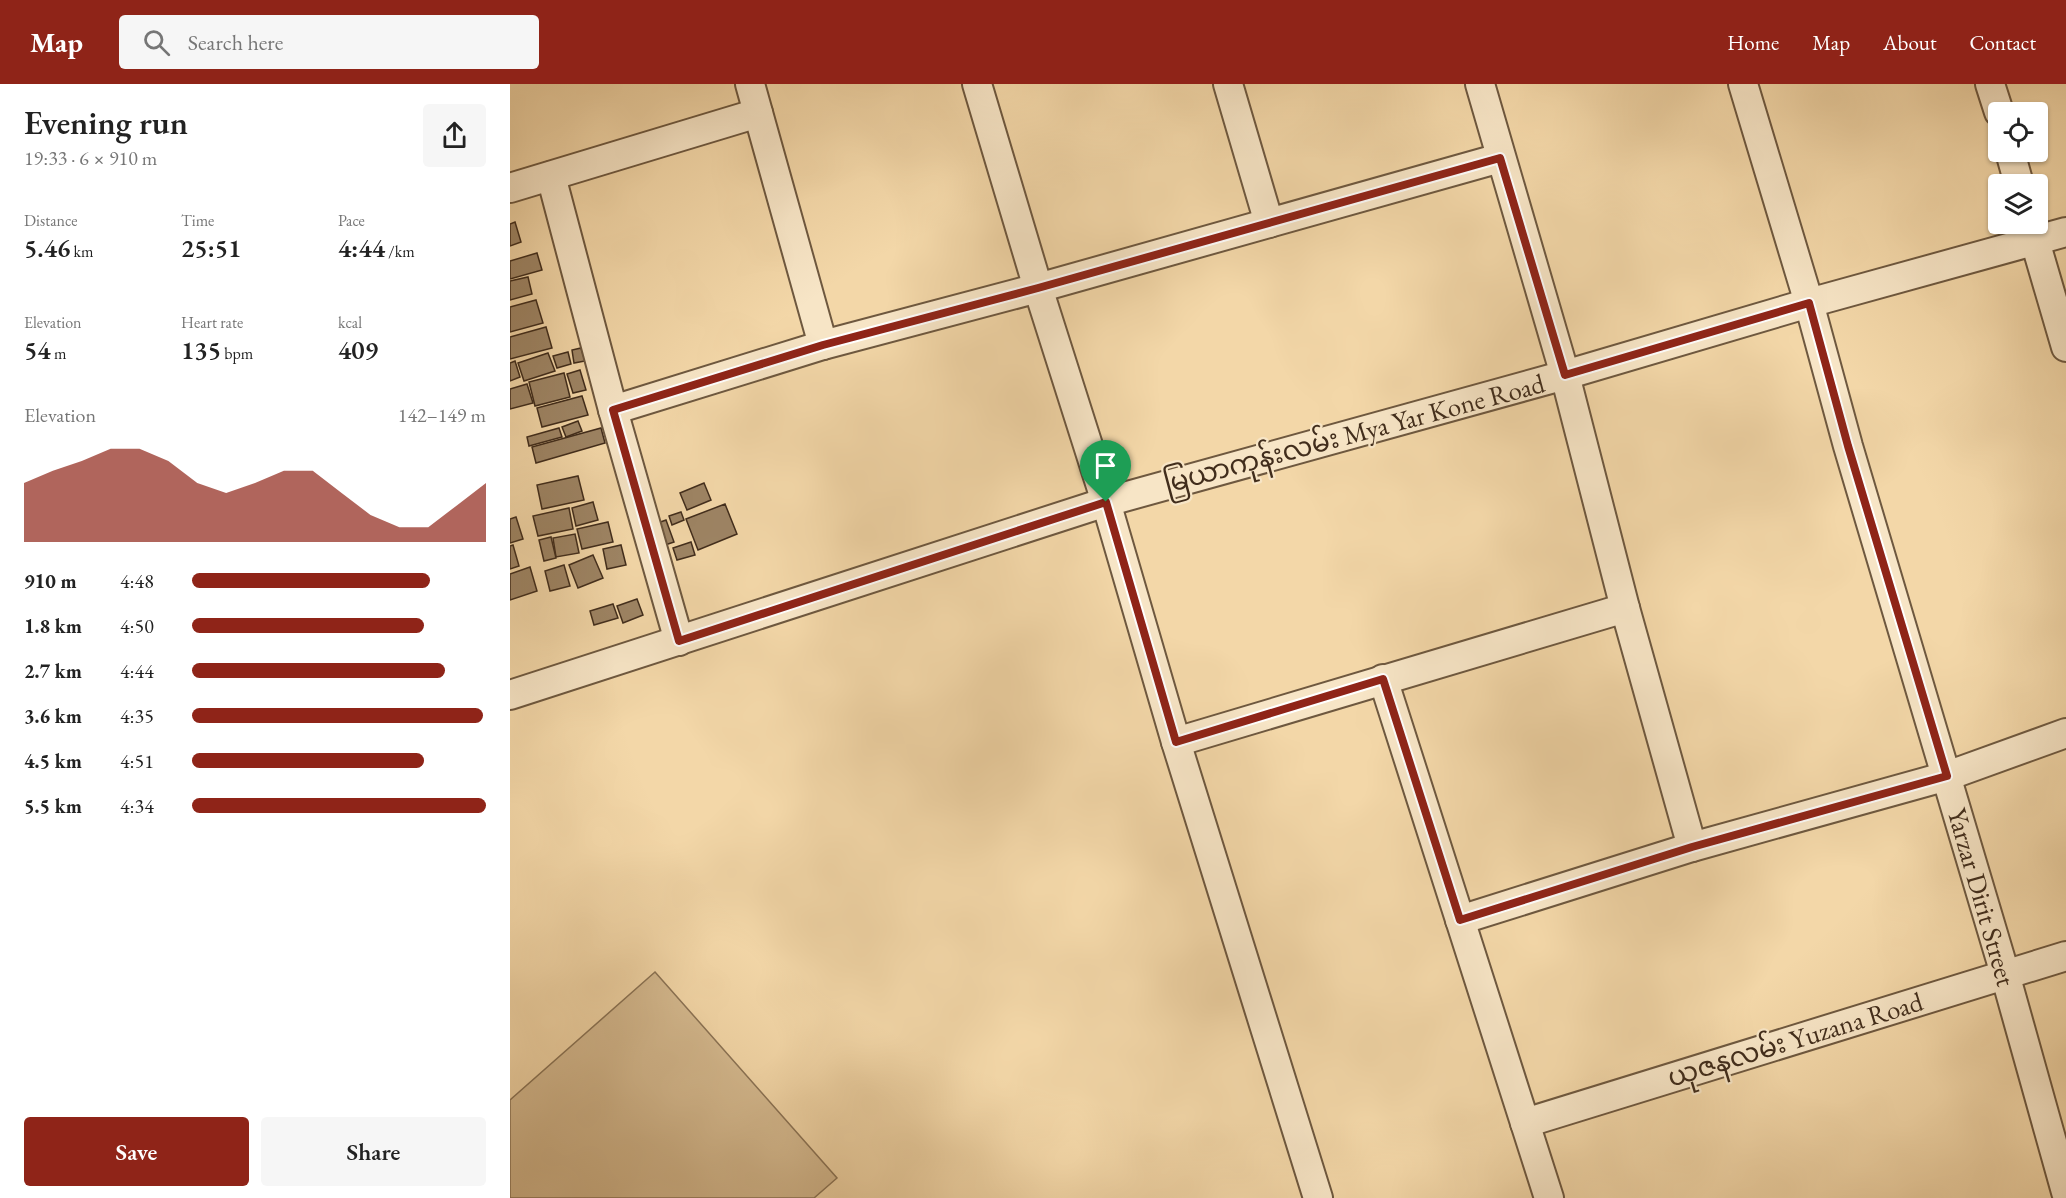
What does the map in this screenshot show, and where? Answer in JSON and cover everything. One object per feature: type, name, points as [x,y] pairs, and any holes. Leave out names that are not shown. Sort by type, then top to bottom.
[{"type":"street","points":[[750,84],[823,345]]},
{"type":"street","points":[[977,84],[1038,288],[1106,502],[1176,742],[1318,1198]]},
{"type":"street","points":[[1228,84],[1269,223]]},
{"type":"street","points":[[1479,84],[1565,375],[1625,608],[1692,847]]},
{"type":"street","name":"Yarzar Dirit Street","points":[[1743,84],[2005,974],[2066,1192]]},
{"type":"street","points":[[1990,84],[1996,102]]},
{"type":"street","points":[[510,188],[758,113]]},
{"type":"street","points":[[613,410],[823,345],[1038,288],[1500,158]]},
{"type":"street","points":[[551,176],[613,410],[679,641]]},
{"type":"street","name":"မြယာကုန်းလမ်း Mya Yar Kone Road","points":[[2048,232],[2066,232]]},
{"type":"street","name":"မြယာကုန်းလမ်း Mya Yar Kone Road","points":[[510,695],[1106,502],[1565,375],[1809,303],[2027,234]]},
{"type":"street","points":[[2034,234],[2066,347]]},
{"type":"street","points":[[1176,742],[1625,608]]},
{"type":"street","points":[[1383,679],[1549,1198]]},
{"type":"street","points":[[1460,920],[1692,847],[1947,776],[2066,733]]},
{"type":"street","name":"ယုဇနလမ်း Yuzana Road","points":[[1525,1123],[2066,956]]},
{"type":"shaded area","points":[[655,972],[837,1178],[814,1198],[510,1198],[510,1100]]},
{"type":"building","points":[[515,222],[521,242],[510,246],[510,224]]},
{"type":"building","points":[[537,253],[542,270],[510,279],[510,261]]},
{"type":"building","points":[[528,277],[532,294],[510,300],[510,281]]},
{"type":"building","points":[[536,300],[543,323],[510,332],[510,307]]},
{"type":"building","points":[[546,327],[552,348],[510,359],[510,337]]},
{"type":"building","points":[[581,348],[585,361],[574,363],[572,350]]},
{"type":"building","points":[[568,352],[571,364],[557,368],[553,356]]},
{"type":"building","points":[[548,353],[555,371],[524,381],[518,363]]},
{"type":"building","points":[[515,361],[520,377],[510,381],[510,363]]},
{"type":"building","points":[[580,370],[586,390],[573,393],[567,374]]},
{"type":"building","points":[[564,373],[570,397],[535,406],[529,382]]},
{"type":"building","points":[[527,384],[533,403],[510,409],[510,389]]},
{"type":"building","points":[[582,396],[588,415],[542,427],[537,408]]},
{"type":"building","points":[[578,421],[582,431],[566,437],[562,427]]},
{"type":"building","points":[[559,428],[562,437],[529,446],[527,437]]},
{"type":"building","points":[[601,428],[605,443],[536,463],[532,447]]},
{"type":"building","points":[[578,476],[584,500],[542,509],[537,485]]},
{"type":"building","points":[[704,483],[711,500],[687,510],[680,493]]},
{"type":"building","points":[[593,502],[598,520],[576,526],[572,508]]},
{"type":"building","points":[[725,504],[737,534],[698,550],[686,519]]},
{"type":"building","points":[[569,508],[573,529],[538,536],[533,516]]},
{"type":"building","points":[[681,512],[684,520],[672,525],[669,516]]},
{"type":"building","points":[[516,517],[523,539],[510,543],[510,519]]},
{"type":"building","points":[[666,520],[674,542],[662,546],[655,524]]},
{"type":"building","points":[[608,522],[613,542],[582,549],[577,529]]},
{"type":"building","points":[[575,534],[579,553],[556,557],[553,538]]},
{"type":"building","points":[[551,537],[556,558],[544,561],[539,540]]},
{"type":"building","points":[[691,542],[695,555],[677,560],[673,548]]},
{"type":"building","points":[[513,545],[519,566],[510,569],[510,546]]},
{"type":"building","points":[[621,545],[626,565],[607,569],[603,549]]},
{"type":"building","points":[[593,555],[603,578],[578,588],[569,565]]},
{"type":"building","points":[[564,565],[570,586],[550,591],[545,571]]},
{"type":"building","points":[[530,567],[537,591],[510,600],[510,574]]},
{"type":"building","points":[[637,599],[643,615],[623,623],[617,606]]},
{"type":"building","points":[[613,604],[618,618],[594,625],[590,611]]},
{"type":"route","points":[[1500,158],[1565,375],[1809,303],[1848,446],[1947,776],[1692,847],[1460,920],[1383,679],[1176,742],[1106,502],[679,641],[613,410],[823,345],[1038,288],[1500,158]]}]
